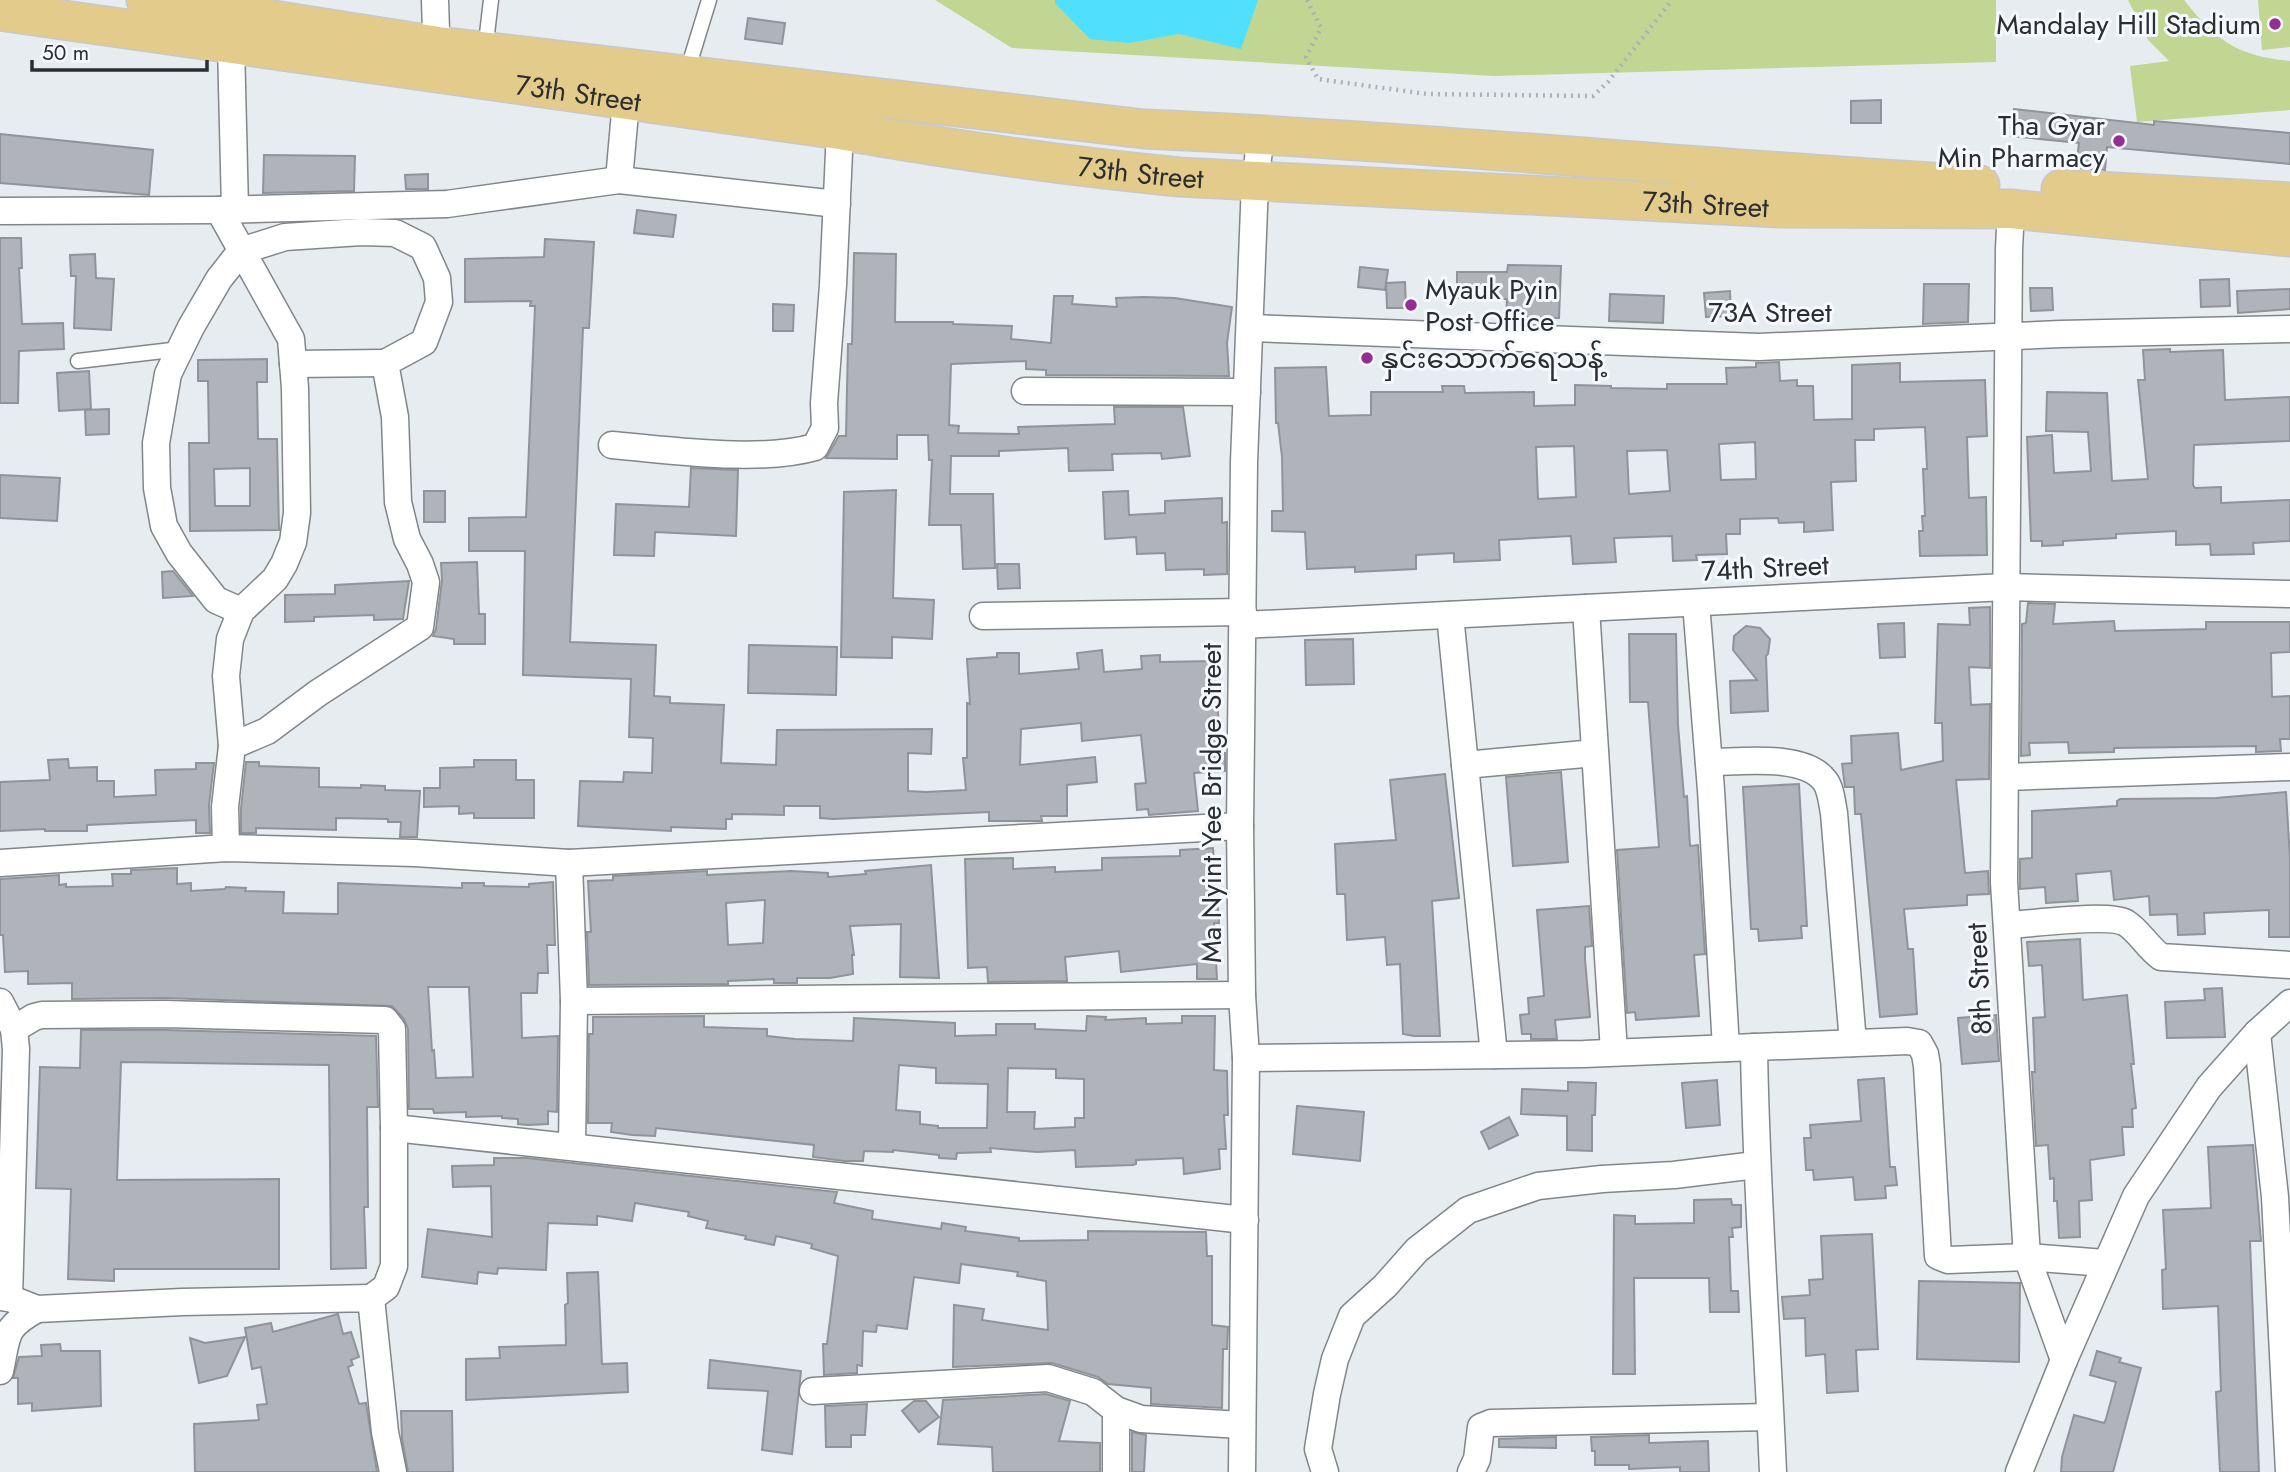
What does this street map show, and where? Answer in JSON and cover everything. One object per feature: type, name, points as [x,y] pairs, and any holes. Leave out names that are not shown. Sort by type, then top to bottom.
[{"type":"main road","name":"73th Street","points":[[146,0],[626,101],[1091,168],[1255,183],[1780,208],[2011,209],[2290,237]]},
{"type":"main road","name":"73th Street","points":[[0,11],[231,45],[438,60],[485,52],[1144,129],[1261,134],[1792,174],[2290,202]]},
{"type":"street","points":[[435,0],[438,60]]},
{"type":"street","points":[[226,848],[225,807],[232,746],[226,676],[230,639],[241,611],[275,579],[284,564],[293,542],[297,513],[291,339],[242,251],[227,210],[231,45]]},
{"type":"street","points":[[619,180],[626,101]]},
{"type":"street","points":[[612,445],[771,454],[799,452],[815,447],[825,428],[824,403],[840,130]]},
{"type":"street","name":"Ma Nyint Yee Bridge Street","points":[[1242,1472],[1246,1058],[1242,995],[1240,826],[1244,462],[1255,183],[1261,134]]},
{"type":"street","points":[[0,211],[227,210],[447,204],[619,180],[837,204]]},
{"type":"street","name":"8th Street","points":[[2011,209],[2004,883],[2027,1257],[2064,1360]]},
{"type":"street","points":[[241,611],[216,600],[179,553],[164,526],[158,488],[156,443],[168,374],[180,349],[219,279],[242,251],[285,237],[361,232],[395,233],[422,247],[437,278],[439,302],[432,327],[424,342],[385,363],[293,364]]},
{"type":"street","name":"73A Street","points":[[1250,328],[1759,347],[2010,336],[2290,329]]},
{"type":"street","points":[[232,746],[267,731],[318,692],[420,627],[426,582],[421,564],[407,539],[398,502],[395,417],[385,363]]},
{"type":"street","points":[[1025,391],[1247,392]]},
{"type":"street","name":"74th Street","points":[[983,615],[1243,619],[1451,615],[2006,587],[2290,594]]},
{"type":"street","points":[[1696,603],[1709,762],[1726,1048]]},
{"type":"street","points":[[1587,608],[1614,1052]]},
{"type":"street","points":[[1451,615],[1494,1055]]},
{"type":"street","points":[[1465,765],[1595,753]]},
{"type":"street","points":[[1709,762],[1787,762],[1811,767],[1826,783],[1834,813],[1853,1042]]},
{"type":"street","points":[[2006,777],[2290,767]]},
{"type":"street","points":[[0,863],[226,848],[415,853],[569,863],[1240,826]]},
{"type":"street","points":[[569,863],[574,1001],[572,1146]]},
{"type":"street","points":[[2007,925],[2099,918],[2125,922],[2161,957],[2290,965]]},
{"type":"street","points":[[574,1001],[1242,995]]},
{"type":"street","points":[[0,1002],[14,1029],[8,1087],[5,1297],[37,1309],[182,1302],[371,1298],[386,1287],[394,1266],[394,1128],[392,1029],[385,1020],[165,1014],[42,1015],[14,1029]]},
{"type":"street","points":[[2019,1472],[2105,1263],[2136,1196],[2209,1087],[2271,1029],[2290,1003]]},
{"type":"street","points":[[2271,1029],[2282,1197],[2289,1472]]},
{"type":"street","points":[[1246,1058],[1494,1055],[1853,1042],[1919,1043],[1925,1054],[1938,1256],[1948,1260],[2027,1257],[2105,1263]]},
{"type":"street","points":[[1754,1046],[1756,1165],[1773,1472]]},
{"type":"street","points":[[394,1128],[1245,1220]]},
{"type":"street","points":[[1325,1472],[1318,1449],[1327,1394],[1335,1359],[1352,1316],[1385,1286],[1417,1250],[1468,1210],[1538,1186],[1756,1165]]},
{"type":"street","points":[[371,1298],[384,1432],[393,1472]]},
{"type":"street","points":[[0,1371],[7,1336],[13,1322],[37,1309]]},
{"type":"street","points":[[813,1391],[1048,1378],[1093,1392],[1116,1410],[1141,1419],[1241,1425]]},
{"type":"street","points":[[1116,1410],[1116,1472]]},
{"type":"street","points":[[1471,1472],[1477,1459],[1481,1427],[1491,1423],[1770,1416]]},
{"type":"lane","points":[[485,52],[491,0]]},
{"type":"lane","points":[[686,76],[709,0]]},
{"type":"lane","points":[[78,361],[180,349]]},
{"type":"path","points":[[1307,0],[1321,28],[1306,57],[1318,79],[1427,94],[1593,96],[1608,82],[1672,0]]},
{"type":"green space","points":[[935,0],[1996,0],[1996,62],[1494,76],[1012,48]]},
{"type":"green space","points":[[2128,0],[2184,0],[2207,26],[2230,44],[2256,55],[2290,61],[2290,110],[2137,122],[2130,66],[2169,61],[2148,40]]},
{"type":"green space","name":"Mandalay Hill Stadium","points":[[2258,0],[2290,0],[2290,47],[2262,50]]},
{"type":"water","points":[[1055,0],[1258,0],[1241,49],[1179,34],[1129,43],[1090,39]]},
{"type":"building","points":[[748,18],[785,23],[782,44],[745,39]]},
{"type":"building","points":[[1881,100],[1881,123],[1851,123],[1851,101]]},
{"type":"building","points":[[2014,109],[2154,125],[2154,121],[2290,133],[2290,164],[2107,147],[2105,170],[2076,168],[2079,143],[2011,136]]},
{"type":"building","points":[[0,134],[153,150],[149,195],[0,183]]},
{"type":"building","points":[[264,155],[355,156],[354,191],[263,193]]},
{"type":"building","points":[[428,174],[428,189],[406,189],[405,175]]},
{"type":"building","points":[[637,210],[676,215],[673,237],[634,233]]},
{"type":"building","points":[[0,238],[21,238],[22,268],[19,268],[22,324],[63,323],[64,349],[19,351],[18,403],[0,403]]},
{"type":"building","points":[[545,239],[594,242],[589,328],[583,328],[570,642],[656,645],[654,696],[670,697],[670,703],[724,705],[721,763],[776,765],[777,730],[932,729],[931,754],[908,753],[908,791],[926,792],[966,790],[963,758],[967,758],[967,703],[970,704],[967,659],[997,657],[997,653],[1019,653],[1019,674],[1079,669],[1077,653],[1102,650],[1104,672],[1142,669],[1141,656],[1160,655],[1160,662],[1214,661],[1221,753],[1225,753],[1225,771],[1194,773],[1198,811],[1149,815],[1148,809],[1137,810],[1135,784],[1146,783],[1141,735],[1082,741],[1081,723],[1021,729],[1020,765],[1095,757],[1097,782],[1067,785],[1067,816],[1041,816],[1042,821],[989,821],[989,812],[833,819],[820,818],[820,806],[784,806],[784,815],[732,814],[732,819],[726,819],[726,829],[671,827],[671,831],[578,826],[580,781],[623,782],[624,772],[652,773],[653,738],[629,737],[631,679],[523,675],[525,551],[469,551],[469,518],[526,517],[535,306],[530,306],[531,301],[465,302],[465,259],[544,257]]},
{"type":"building","points":[[854,253],[896,254],[895,322],[1012,326],[1011,339],[1051,343],[1054,296],[1073,296],[1072,304],[1117,307],[1116,298],[1144,297],[1175,298],[1232,307],[1227,343],[1229,376],[1046,375],[1046,370],[1026,369],[1026,361],[951,364],[949,425],[959,426],[958,433],[1019,434],[1018,427],[1115,424],[1114,407],[1183,407],[1190,456],[1162,459],[1161,453],[1112,454],[1113,470],[1069,471],[1068,448],[999,451],[999,456],[951,456],[950,494],[993,494],[995,568],[963,569],[961,525],[929,525],[932,460],[929,460],[928,435],[897,435],[897,459],[826,458],[839,436],[846,436]]},
{"type":"building","points":[[95,254],[96,278],[114,279],[111,330],[74,328],[76,276],[71,276],[70,255]]},
{"type":"building","points":[[1508,265],[1561,266],[1559,318],[1506,317],[1507,299],[1457,298],[1457,272],[1507,272]]},
{"type":"building","points":[[1360,267],[1388,270],[1385,290],[1358,287]]},
{"type":"building","points":[[2229,279],[2230,306],[2201,307],[2200,280]]},
{"type":"building","points":[[1405,282],[1406,308],[1387,308],[1386,283]]},
{"type":"building","points":[[1924,284],[1969,284],[1968,322],[1923,324]]},
{"type":"building","points":[[2030,288],[2052,288],[2053,310],[2031,311]]},
{"type":"building","points":[[2290,289],[2290,309],[2238,313],[2237,291]]},
{"type":"building","points":[[1730,291],[1731,316],[1706,317],[1704,293]]},
{"type":"building","points":[[1610,294],[1664,296],[1663,323],[1609,321]]},
{"type":"building","points":[[773,304],[794,305],[793,331],[773,331]]},
{"type":"building","points":[[2170,349],[2170,352],[2223,350],[2225,400],[2290,397],[2290,441],[2194,445],[2193,485],[2195,488],[2221,487],[2221,503],[2290,500],[2290,541],[2253,543],[2254,554],[2211,555],[2210,544],[2176,545],[2176,531],[2116,534],[2116,538],[2063,541],[2063,545],[2042,546],[2042,541],[2031,541],[2027,437],[2052,435],[2054,473],[2091,471],[2088,432],[2046,431],[2047,392],[2107,393],[2112,481],[2148,479],[2138,380],[2145,380],[2143,350]]},
{"type":"building","points":[[267,359],[267,382],[257,382],[258,439],[277,439],[279,530],[190,531],[189,443],[209,443],[208,381],[198,381],[198,360]],"holes":[[[250,468],[250,506],[215,506],[214,469]]]},
{"type":"building","points":[[1779,362],[1780,381],[1797,380],[1797,386],[1813,386],[1814,420],[1852,419],[1852,365],[1900,363],[1900,382],[1985,380],[1987,436],[1967,437],[1969,498],[1986,497],[1987,555],[1920,556],[1919,531],[1923,531],[1922,516],[1925,516],[1923,469],[1927,469],[1925,427],[1874,429],[1874,440],[1855,440],[1856,481],[1831,482],[1833,530],[1804,532],[1804,522],[1779,523],[1778,518],[1740,519],[1740,534],[1726,534],[1727,554],[1696,555],[1697,560],[1673,561],[1672,536],[1614,538],[1616,562],[1573,564],[1571,536],[1499,540],[1500,560],[1454,562],[1454,553],[1416,555],[1416,569],[1355,572],[1355,567],[1307,569],[1305,532],[1272,531],[1272,511],[1283,511],[1275,368],[1326,367],[1329,416],[1371,415],[1371,392],[1443,392],[1442,386],[1464,386],[1465,393],[1534,392],[1534,406],[1575,405],[1575,385],[1667,389],[1667,384],[1727,384],[1726,368],[1756,367],[1756,363]],"holes":[[[1755,442],[1756,479],[1721,480],[1719,444]],[[1574,446],[1576,497],[1538,499],[1536,447]],[[1667,450],[1670,491],[1629,494],[1627,451]]]},
{"type":"building","points":[[89,371],[91,409],[59,411],[57,373]]},
{"type":"building","points":[[109,409],[109,434],[86,435],[85,410]]},
{"type":"building","points":[[691,468],[738,470],[736,536],[655,532],[654,556],[614,555],[616,504],[689,507]]},
{"type":"building","points":[[0,475],[60,478],[57,521],[0,518]]},
{"type":"building","points":[[896,490],[893,598],[934,600],[932,639],[892,637],[892,658],[841,657],[844,492]]},
{"type":"building","points":[[424,491],[445,491],[445,522],[424,522]]},
{"type":"building","points":[[1128,491],[1129,515],[1165,513],[1165,501],[1222,498],[1222,523],[1227,522],[1227,574],[1204,575],[1204,569],[1166,570],[1165,553],[1137,554],[1136,537],[1105,539],[1103,492]]},
{"type":"building","points":[[477,562],[479,614],[485,614],[485,644],[454,644],[454,639],[433,636],[442,580],[441,563]]},
{"type":"building","points":[[997,564],[1019,564],[1020,588],[998,589]]},
{"type":"building","points":[[173,571],[193,596],[163,598],[162,572]]},
{"type":"building","points":[[409,581],[403,619],[374,620],[374,615],[314,617],[314,621],[285,622],[285,595],[335,594],[335,585]]},
{"type":"building","points":[[2028,603],[2055,604],[2053,624],[2114,621],[2115,631],[2206,629],[2206,622],[2290,622],[2290,652],[2271,653],[2272,697],[2290,696],[2290,739],[2280,739],[2281,751],[2256,752],[2256,746],[2114,748],[2114,752],[2069,753],[2068,742],[2029,743],[2030,755],[2021,756],[2022,624],[2026,623]]},
{"type":"building","points":[[1990,607],[1990,668],[1969,667],[1971,705],[1990,704],[1989,779],[1956,780],[1965,873],[1988,871],[1989,894],[1967,895],[1967,905],[1904,909],[1908,949],[1913,949],[1917,1014],[1880,1017],[1861,814],[1855,814],[1854,787],[1845,787],[1842,764],[1852,763],[1851,736],[1898,733],[1901,770],[1943,761],[1942,723],[1935,723],[1938,624],[1970,625],[1969,608]]},
{"type":"building","points":[[1904,623],[1905,657],[1880,658],[1878,624]]},
{"type":"building","points":[[1746,626],[1760,628],[1770,639],[1766,656],[1768,711],[1731,713],[1730,681],[1757,680],[1733,650],[1734,636]]},
{"type":"building","points":[[1629,634],[1676,634],[1678,725],[1684,797],[1687,796],[1690,846],[1698,845],[1705,954],[1694,955],[1699,1016],[1636,1020],[1635,1012],[1627,1013],[1617,850],[1659,847],[1648,702],[1630,702]]},
{"type":"building","points":[[1353,639],[1354,684],[1306,685],[1305,640]]},
{"type":"building","points":[[749,645],[837,647],[836,695],[748,693]]},
{"type":"building","points":[[68,759],[69,768],[97,767],[97,781],[114,781],[114,797],[156,795],[155,770],[196,769],[196,763],[214,763],[209,805],[210,833],[196,833],[196,820],[87,825],[87,831],[0,831],[0,782],[50,780],[48,760]]},
{"type":"building","points":[[474,760],[516,760],[516,780],[534,780],[534,818],[474,818],[474,813],[459,814],[459,806],[424,807],[424,788],[440,788],[440,768],[474,767]]},
{"type":"building","points":[[246,762],[259,762],[259,766],[319,768],[319,787],[361,788],[361,785],[385,786],[385,790],[420,791],[417,837],[400,837],[401,822],[388,822],[388,819],[336,818],[336,830],[256,828],[256,833],[241,833]]},
{"type":"building","points":[[1561,772],[1568,862],[1513,866],[1506,777]]},
{"type":"building","points":[[1445,774],[1459,898],[1432,901],[1440,1036],[1414,1036],[1403,1034],[1400,964],[1387,965],[1385,937],[1347,940],[1345,894],[1337,894],[1335,844],[1396,840],[1390,780]]},
{"type":"building","points":[[1799,784],[1807,926],[1801,926],[1802,938],[1759,941],[1758,929],[1751,929],[1743,787]]},
{"type":"building","points":[[2286,792],[2290,858],[2290,937],[2269,937],[2269,910],[2204,913],[2205,934],[2178,935],[2177,914],[2150,915],[2149,896],[2114,900],[2111,871],[2076,874],[2078,901],[2046,903],[2045,887],[2020,889],[2020,859],[2032,858],[2032,811],[2117,806],[2120,799],[2216,798]]},
{"type":"building","points":[[1213,848],[1219,923],[1214,923],[1217,979],[1197,979],[1197,964],[1121,972],[1119,951],[1065,957],[1067,981],[988,982],[987,967],[968,968],[965,859],[1013,858],[1013,869],[1055,867],[1055,872],[1102,870],[1102,858],[1180,856],[1180,850]]},
{"type":"building","points":[[931,865],[939,978],[900,977],[901,924],[850,926],[854,955],[853,974],[830,978],[797,978],[797,983],[774,983],[774,979],[728,981],[728,984],[589,985],[587,932],[591,932],[588,881],[613,880],[613,876],[707,871],[707,875],[791,871],[828,873],[828,877],[866,874],[865,871]],"holes":[[[765,900],[763,943],[728,945],[726,903]]]},
{"type":"building","points":[[177,868],[177,884],[191,883],[191,891],[226,887],[246,888],[245,891],[284,892],[283,913],[338,914],[338,883],[462,888],[462,883],[529,887],[529,884],[553,882],[555,945],[547,945],[548,973],[538,973],[537,993],[521,993],[522,1038],[558,1036],[557,1112],[548,1111],[548,1124],[528,1125],[518,1124],[518,1119],[502,1116],[466,1117],[466,1112],[434,1113],[433,1109],[409,1109],[408,1029],[404,1019],[392,1006],[165,998],[72,999],[72,983],[28,984],[28,971],[5,972],[3,935],[0,935],[0,879],[59,875],[59,885],[66,884],[66,887],[113,886],[112,874],[131,874],[131,870]],"holes":[[[428,987],[469,987],[473,1077],[436,1078]]]},
{"type":"building","points":[[1589,906],[1592,946],[1585,947],[1585,959],[1590,1017],[1555,1020],[1557,1039],[1531,1039],[1531,1034],[1522,1034],[1520,1015],[1529,1014],[1528,998],[1544,996],[1537,910]]},
{"type":"building","points":[[2080,939],[2083,1000],[2127,995],[2136,1108],[2132,1109],[2133,1127],[2122,1127],[2124,1155],[2090,1160],[2092,1200],[2079,1201],[2080,1237],[2059,1238],[2057,1201],[2054,1201],[2054,1178],[2050,1179],[2048,1145],[2036,1146],[2032,1072],[2035,1072],[2033,1018],[2045,1017],[2042,965],[2029,966],[2027,942]]},
{"type":"building","points":[[2222,988],[2225,1037],[2167,1038],[2165,1002],[2205,1000],[2204,989]]},
{"type":"building","points":[[1996,1015],[1999,1061],[1962,1064],[1958,1018]]},
{"type":"building","points":[[704,1016],[704,1027],[767,1029],[767,1036],[853,1041],[854,1018],[955,1023],[955,1036],[996,1035],[996,1024],[1035,1024],[1035,1029],[1086,1031],[1087,1016],[1106,1017],[1105,1020],[1146,1018],[1146,1024],[1182,1023],[1182,1016],[1215,1016],[1214,1070],[1227,1071],[1228,1115],[1224,1115],[1226,1149],[1219,1149],[1220,1169],[1184,1174],[1183,1158],[1136,1160],[1133,1165],[1076,1167],[1075,1150],[1037,1152],[990,1148],[991,1152],[957,1153],[956,1159],[893,1150],[864,1151],[863,1161],[844,1161],[813,1157],[814,1145],[656,1128],[655,1136],[611,1132],[612,1123],[588,1123],[589,1034],[593,1034],[593,1017]],"holes":[[[899,1065],[936,1068],[936,1083],[988,1084],[987,1128],[938,1128],[920,1124],[920,1112],[896,1110]],[[1008,1068],[1056,1069],[1056,1078],[1084,1079],[1084,1118],[1075,1118],[1075,1127],[1034,1129],[1035,1112],[1007,1112]]]},
{"type":"building","points":[[81,1030],[376,1036],[378,1107],[367,1107],[368,1207],[364,1207],[366,1268],[331,1269],[329,1065],[121,1062],[117,1180],[279,1179],[279,1269],[114,1269],[114,1281],[68,1279],[71,1189],[36,1188],[40,1067],[80,1068]]},
{"type":"building","points":[[1884,1078],[1890,1167],[1895,1167],[1897,1185],[1885,1186],[1886,1198],[1855,1200],[1853,1177],[1814,1180],[1813,1170],[1806,1170],[1804,1138],[1811,1138],[1810,1125],[1861,1121],[1858,1080]]},
{"type":"building","points":[[1717,1080],[1720,1125],[1686,1128],[1682,1083]]},
{"type":"building","points":[[1568,1082],[1596,1083],[1595,1115],[1592,1115],[1592,1151],[1567,1150],[1567,1116],[1521,1114],[1522,1089],[1568,1091]]},
{"type":"building","points":[[1297,1106],[1364,1112],[1360,1161],[1293,1154]]},
{"type":"building","points":[[1509,1117],[1518,1135],[1489,1149],[1481,1132]]},
{"type":"building","points":[[2253,1145],[2261,1241],[2250,1241],[2259,1472],[2220,1472],[2216,1392],[2221,1391],[2218,1306],[2163,1309],[2162,1270],[2166,1269],[2163,1210],[2211,1208],[2208,1147]]},
{"type":"building","points":[[494,1158],[527,1158],[837,1192],[834,1203],[873,1211],[872,1219],[941,1229],[942,1223],[966,1227],[965,1231],[1019,1238],[1019,1241],[1088,1240],[1088,1231],[1206,1232],[1207,1256],[1212,1256],[1212,1325],[1228,1327],[1227,1349],[1223,1349],[1222,1408],[1151,1404],[1151,1388],[1108,1384],[1098,1377],[1052,1363],[953,1367],[954,1305],[984,1309],[982,1320],[1048,1330],[1046,1281],[1017,1276],[1018,1272],[961,1264],[959,1283],[914,1277],[907,1329],[877,1325],[876,1332],[863,1331],[862,1366],[857,1365],[857,1373],[824,1375],[823,1344],[827,1344],[838,1256],[811,1248],[812,1244],[776,1236],[774,1245],[745,1239],[746,1236],[706,1228],[708,1221],[688,1216],[689,1212],[635,1203],[632,1221],[597,1216],[597,1225],[548,1223],[546,1270],[498,1268],[497,1274],[478,1272],[477,1284],[422,1277],[428,1229],[492,1237],[491,1186],[453,1187],[452,1166],[494,1165]]},
{"type":"building","points":[[1731,1199],[1732,1205],[1741,1205],[1741,1227],[1732,1228],[1733,1237],[1729,1237],[1731,1291],[1738,1291],[1739,1312],[1710,1312],[1709,1278],[1634,1278],[1635,1374],[1613,1374],[1614,1215],[1635,1216],[1635,1224],[1694,1223],[1694,1200]]},
{"type":"building","points":[[1872,1234],[1878,1349],[1856,1350],[1858,1391],[1827,1393],[1825,1354],[1806,1356],[1805,1318],[1784,1319],[1782,1297],[1810,1295],[1809,1280],[1823,1279],[1821,1236]]},
{"type":"building","points":[[598,1272],[602,1364],[627,1363],[628,1392],[466,1400],[466,1359],[500,1358],[499,1347],[566,1345],[567,1273]]},
{"type":"building","points":[[1919,1281],[2020,1283],[2019,1362],[1917,1359]]},
{"type":"building","points":[[338,1314],[343,1334],[351,1332],[359,1357],[351,1360],[353,1365],[348,1367],[359,1404],[366,1403],[377,1472],[195,1472],[194,1424],[259,1420],[257,1405],[267,1404],[261,1367],[252,1369],[245,1328],[271,1323],[273,1332]]},
{"type":"building","points":[[245,1337],[227,1376],[199,1383],[190,1338],[205,1343]]},
{"type":"building","points":[[60,1344],[61,1351],[100,1351],[101,1406],[32,1411],[32,1403],[18,1404],[18,1378],[13,1378],[19,1357],[42,1356],[41,1345]]},
{"type":"building","points":[[2097,1351],[2121,1358],[2119,1362],[2141,1368],[2113,1472],[2061,1472],[2062,1457],[2074,1415],[2104,1423],[2106,1419],[2116,1382],[2090,1375]]},
{"type":"building","points":[[710,1360],[801,1371],[792,1454],[762,1450],[768,1391],[708,1388]]},
{"type":"building","points":[[1046,1394],[1070,1401],[1059,1441],[1100,1443],[1100,1472],[993,1472],[992,1447],[938,1444],[943,1400]]},
{"type":"building","points":[[914,1401],[926,1401],[939,1417],[919,1432],[902,1411]]},
{"type":"building","points":[[867,1404],[865,1435],[851,1435],[851,1447],[826,1447],[825,1406]]},
{"type":"building","points":[[401,1411],[452,1411],[453,1472],[408,1472],[402,1439]]},
{"type":"building","points":[[1132,1432],[1146,1435],[1144,1472],[1132,1472]]},
{"type":"building","points":[[1649,1435],[1649,1443],[1708,1441],[1709,1472],[1680,1472],[1680,1467],[1629,1469],[1629,1465],[1595,1465],[1591,1437]]},
{"type":"building","points":[[1556,1437],[1556,1448],[1499,1447],[1499,1439]]},
{"type":"place","name":"Mandalay Hill Stadium","points":[[2275,24]]},
{"type":"place","name":"Tha Gyar Min Pharmacy","points":[[2119,141]]},
{"type":"place","name":"Myauk Pyin Post Office","points":[[1411,305]]},
{"type":"place","name":"နှင်းသောက်ရေသန့်","points":[[1367,358]]}]
